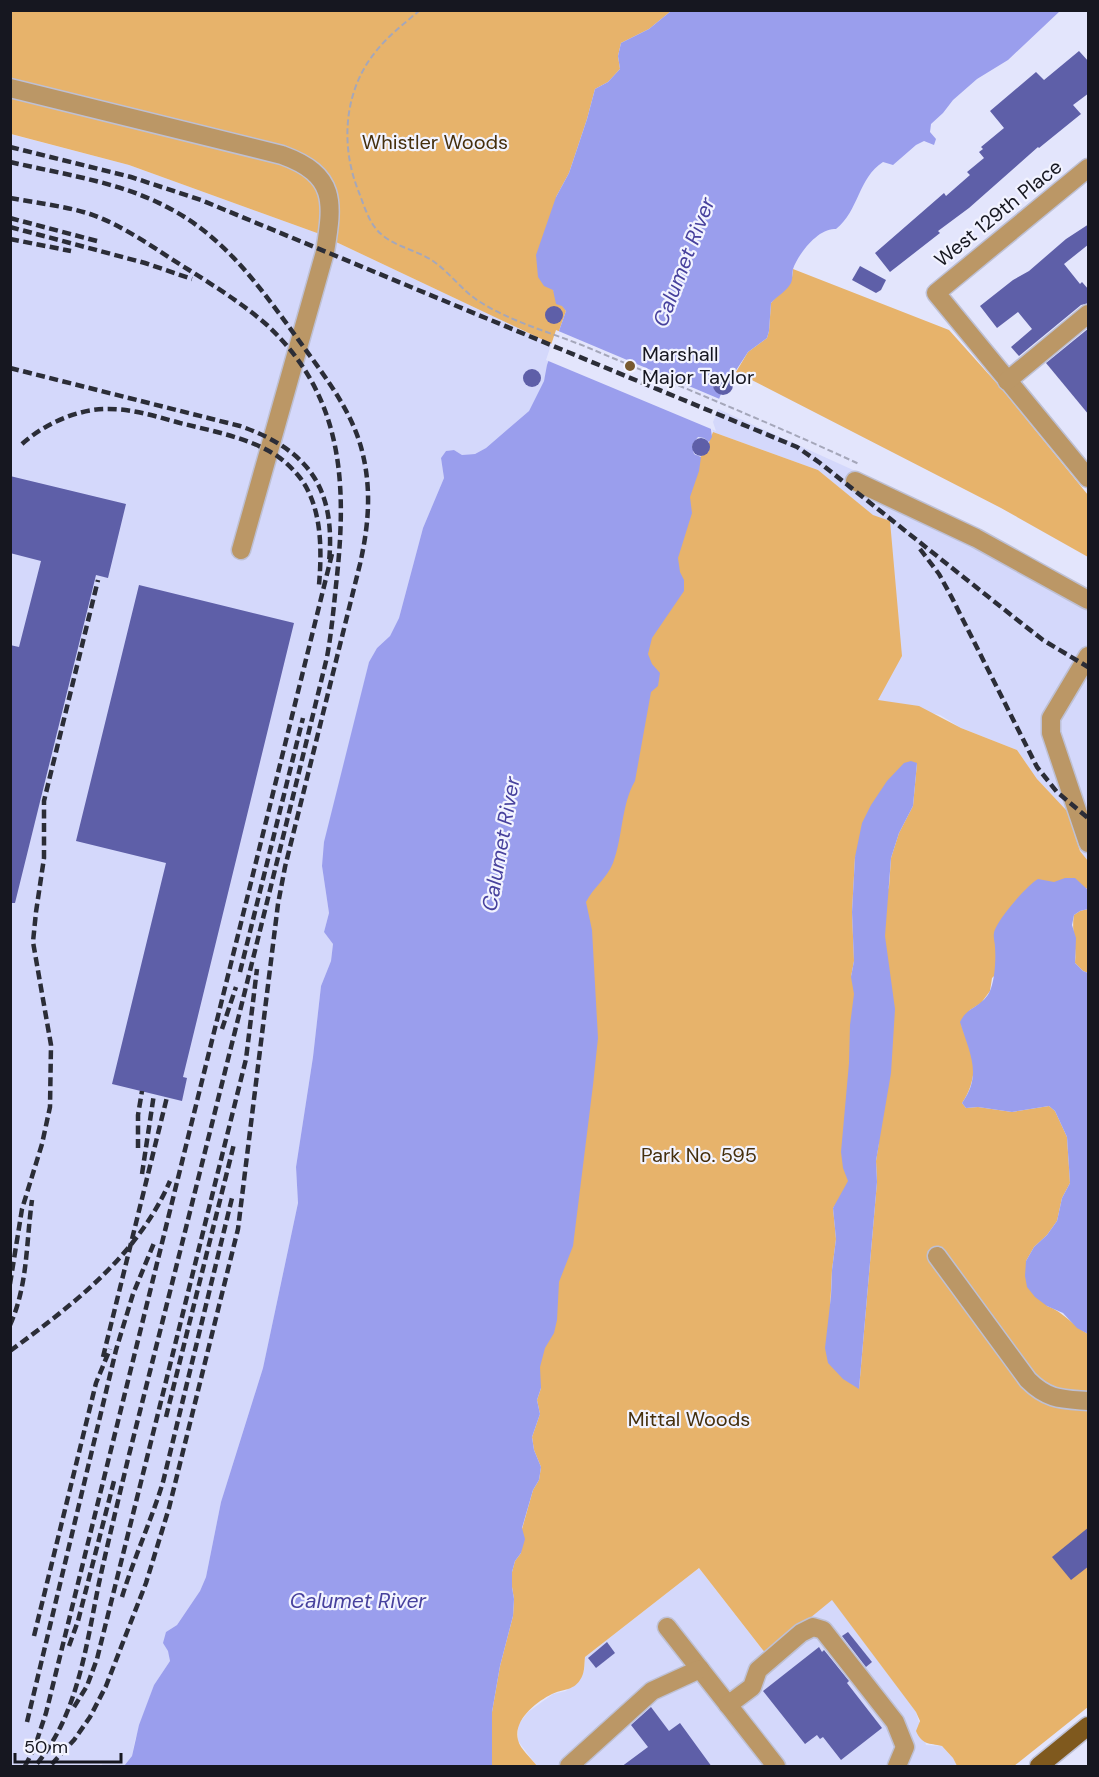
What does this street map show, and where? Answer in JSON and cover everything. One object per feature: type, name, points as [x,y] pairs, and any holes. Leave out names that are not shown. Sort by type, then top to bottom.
[{"type":"main road","points":[[1041,1766],[1089,1726]]},
{"type":"street","points":[[10,88],[282,155],[302,162],[326,186],[330,218],[325,252],[240,550]]},
{"type":"street","name":"West 129th Place","points":[[1007,381],[936,293],[1089,168]]},
{"type":"street","points":[[1089,314],[1007,381],[1089,478]]},
{"type":"street","points":[[855,481],[976,538],[1089,600]]},
{"type":"street","points":[[1089,656],[1051,718],[1051,733],[1089,843]]},
{"type":"street","points":[[937,1256],[1036,1389],[1056,1399],[1089,1401]]},
{"type":"street","points":[[667,1627],[728,1704],[772,1765]]},
{"type":"street","points":[[728,1704],[752,1687],[758,1670],[801,1633],[813,1627],[823,1630],[895,1722],[905,1747],[897,1767]]},
{"type":"street","points":[[569,1767],[652,1691],[700,1670]]},
{"type":"path","points":[[420,10],[377,49],[366,64],[355,87],[349,110],[346,141],[351,172],[370,219],[380,234],[432,260],[477,300],[503,314],[568,339],[765,423]]},
{"type":"shaded area","points":[[10,134],[129,165],[317,233],[554,345],[544,381],[529,411],[486,448],[475,454],[462,455],[454,450],[446,451],[441,458],[444,478],[423,528],[399,618],[390,636],[377,648],[369,662],[322,866],[329,913],[324,932],[333,944],[331,961],[321,986],[296,1167],[298,1203],[263,1368],[221,1502],[206,1577],[200,1591],[177,1625],[166,1632],[170,1661],[154,1685],[135,1740],[132,1756],[124,1766],[101,1764],[97,1766],[11,1766]]},
{"type":"shaded area","points":[[716,408],[862,474],[1088,591],[1088,861],[1080,851],[1067,811],[1037,779],[1017,750],[961,728],[940,715],[862,697],[887,527],[818,470],[713,432],[710,422]]},
{"type":"shaded area","points":[[699,1568],[766,1654],[832,1599],[916,1712],[926,1745],[942,1746],[957,1766],[537,1766],[518,1741],[518,1725],[528,1712],[553,1694],[566,1691],[584,1671],[585,1657]]},
{"type":"green space","name":"Whistler Woods","points":[[10,11],[671,11],[649,29],[621,43],[618,56],[620,69],[608,82],[595,89],[569,173],[556,197],[553,290],[566,311],[554,345],[317,233],[129,165],[11,134]]},
{"type":"green space","points":[[793,269],[949,330],[1001,388],[1088,495],[1088,557],[1001,508],[736,372],[748,352],[767,338],[771,303],[789,285]]},
{"type":"green space","name":"Mittal Woods","points":[[713,432],[818,470],[873,515],[890,521],[902,656],[878,700],[919,706],[961,728],[1017,750],[1037,779],[1067,811],[1080,851],[1088,861],[1088,890],[1087,888],[992,978],[990,991],[981,1003],[970,1010],[961,1024],[974,1062],[972,1081],[962,1103],[966,1108],[978,1107],[1012,1112],[1049,1106],[1055,1111],[1067,1137],[1070,1183],[1062,1198],[1057,1221],[1034,1247],[1026,1261],[1047,1306],[1088,1334],[1088,1707],[1014,1766],[957,1766],[942,1746],[926,1743],[921,1739],[916,1731],[920,1721],[916,1712],[832,1600],[766,1654],[699,1568],[585,1657],[583,1675],[577,1684],[546,1697],[527,1712],[519,1726],[518,1740],[537,1766],[492,1766],[492,1712],[500,1666],[513,1616],[512,1572],[515,1561],[521,1553],[522,1529],[533,1490],[539,1480],[541,1467],[534,1450],[532,1437],[540,1414],[537,1400],[541,1388],[525,1384],[586,877],[700,457],[709,451],[709,442]],"holes":[[[917,763],[913,806],[899,833],[891,858],[889,887],[851,977],[854,961],[852,912],[855,857]],[[879,1142],[876,1161],[877,1182],[859,1389],[830,1310],[836,1239],[833,1208]]]},
{"type":"green space","points":[[1088,909],[1088,973],[1075,963],[1073,927],[1074,915]]},
{"type":"water","name":"Calumet River","points":[[671,11],[1060,11],[1008,60],[977,79],[953,100],[931,124],[930,132],[936,139],[934,145],[924,141],[893,165],[883,162],[868,177],[844,222],[836,229],[823,232],[804,249],[793,269],[791,283],[771,303],[767,338],[748,352],[731,378],[722,375],[715,380],[714,389],[721,394],[710,422],[712,437],[709,442],[698,437],[692,445],[694,454],[701,457],[690,497],[692,513],[678,558],[684,580],[684,591],[652,638],[648,654],[652,664],[660,673],[658,686],[651,692],[635,781],[627,800],[613,863],[586,902],[592,930],[598,1038],[593,1085],[573,1246],[559,1282],[554,1333],[545,1348],[540,1367],[541,1388],[537,1400],[540,1414],[532,1437],[534,1450],[541,1467],[539,1480],[533,1490],[522,1528],[525,1539],[512,1572],[513,1616],[500,1666],[492,1712],[492,1766],[124,1766],[132,1756],[139,1725],[154,1685],[170,1661],[163,1643],[166,1632],[177,1625],[200,1591],[206,1577],[221,1502],[263,1368],[298,1203],[296,1167],[321,986],[331,961],[333,944],[324,932],[329,913],[322,866],[324,842],[369,662],[377,648],[390,636],[399,618],[423,528],[444,478],[441,458],[446,451],[454,450],[462,455],[475,454],[486,448],[529,411],[544,381],[547,365],[566,311],[562,306],[556,304],[553,290],[544,286],[538,277],[536,255],[556,197],[569,173],[595,89],[608,82],[620,69],[618,56],[621,43],[649,29]]},
{"type":"water","points":[[911,761],[917,763],[913,806],[899,833],[891,858],[885,936],[895,1009],[891,1073],[876,1161],[877,1182],[859,1389],[843,1379],[828,1363],[825,1348],[836,1239],[833,1208],[848,1181],[843,1168],[841,1152],[854,994],[851,977],[854,961],[852,912],[855,857],[862,823],[871,805],[887,781],[904,763]]},
{"type":"water","points":[[1065,878],[1075,878],[1088,890],[1088,909],[1074,915],[1072,925],[1076,938],[1075,963],[1088,973],[1088,1334],[1077,1328],[1063,1313],[1047,1306],[1035,1297],[1027,1287],[1025,1276],[1026,1261],[1034,1247],[1057,1221],[1062,1198],[1070,1183],[1067,1137],[1055,1111],[1049,1106],[1012,1112],[978,1107],[966,1108],[962,1103],[972,1082],[973,1073],[970,1053],[960,1022],[966,1013],[982,1002],[993,983],[996,927],[1027,888],[1038,879],[1054,882]]},
{"type":"pier","points":[[556,330],[722,400],[713,422],[716,431],[546,360]]},
{"type":"building","points":[[1079,51],[1089,62],[1089,93],[1073,105],[1081,114],[1038,147],[969,208],[938,231],[940,233],[890,272],[875,253],[944,193],[946,196],[970,175],[967,172],[984,158],[979,152],[983,149],[981,147],[1004,128],[990,111],[1036,72],[1044,80]]},
{"type":"building","points":[[1089,224],[1089,244],[1064,264],[1080,284],[1082,282],[1089,290],[1089,303],[1081,305],[1019,356],[1011,347],[1032,329],[1018,312],[997,328],[980,306],[1013,280],[1029,271],[1066,239]]},
{"type":"building","points":[[860,266],[886,280],[881,290],[876,293],[852,280]]},
{"type":"building","points":[[550,306],[558,306],[563,311],[561,322],[550,324],[545,319],[545,311]]},
{"type":"building","points":[[1089,328],[1089,415],[1046,363]]},
{"type":"building","points":[[528,369],[536,369],[541,374],[539,385],[528,387],[523,382],[523,374]]},
{"type":"building","points":[[723,375],[730,378],[733,385],[730,392],[723,395],[716,392],[713,385],[716,378]]},
{"type":"building","points":[[697,438],[705,438],[710,443],[708,454],[697,456],[692,451],[692,443]]},
{"type":"building","points":[[10,476],[126,504],[108,578],[96,575],[15,903],[10,903],[10,645],[19,647],[41,561],[10,553]]},
{"type":"building","points":[[139,585],[294,623],[183,1077],[187,1078],[182,1101],[112,1084],[166,863],[76,841]]},
{"type":"building","points":[[1089,1527],[1089,1566],[1071,1580],[1052,1557]]},
{"type":"building","points":[[848,1632],[872,1662],[866,1667],[842,1636]]},
{"type":"building","points":[[607,1642],[615,1653],[596,1668],[588,1658]]},
{"type":"building","points":[[819,1647],[849,1681],[847,1683],[882,1728],[841,1760],[823,1737],[820,1739],[817,1735],[805,1744],[763,1691]]},
{"type":"building","points":[[651,1707],[669,1731],[680,1723],[712,1767],[621,1767],[648,1747],[631,1725]]},
{"type":"railway","points":[[10,147],[131,177],[201,200],[797,447],[1043,640],[1088,667]]},
{"type":"railway","points":[[10,162],[110,185],[149,198],[188,219],[225,249],[257,284],[318,366],[343,405],[361,447],[368,491],[366,534],[360,564],[285,867],[278,904],[238,1229],[169,1508],[146,1583],[106,1686],[90,1717],[74,1740],[50,1766]]},
{"type":"railway","points":[[10,198],[80,211],[116,225],[219,289],[267,325],[292,352],[311,380],[325,410],[334,441],[341,506],[337,576],[327,657],[128,1459],[78,1679],[61,1725],[50,1746],[35,1766]]},
{"type":"railway","points":[[10,218],[97,241]]},
{"type":"railway","points":[[10,227],[145,263],[192,279]]},
{"type":"railway","points":[[10,239],[71,251]]},
{"type":"railway","points":[[10,368],[240,426],[284,447],[300,460],[313,476],[322,493],[328,513],[329,562]]},
{"type":"railway","points":[[22,444],[60,420],[82,412],[113,409],[142,413],[216,432],[263,448],[281,459],[295,472],[308,490],[319,530],[319,585]]},
{"type":"railway","points":[[920,549],[939,574],[951,596],[1037,767],[1057,792],[1088,818]]},
{"type":"railway","points":[[25,1766],[34,1749],[46,1713],[332,554]]},
{"type":"railway","points":[[10,1284],[22,1209],[42,1144],[50,1107],[51,1045],[33,942],[44,858],[44,801],[98,580]]},
{"type":"railway","points":[[240,972],[303,718]]},
{"type":"railway","points":[[74,1707],[87,1686],[97,1659],[246,1059],[257,969]]},
{"type":"railway","points":[[222,1029],[236,987]]},
{"type":"railway","points":[[138,1148],[138,1115],[142,1091]]},
{"type":"railway","points":[[142,1174],[154,1094]]},
{"type":"railway","points":[[103,1357],[167,1097]]},
{"type":"railway","points":[[166,1417],[234,1144]]},
{"type":"railway","points":[[10,1351],[58,1315],[122,1255],[157,1208],[170,1181]]},
{"type":"railway","points":[[122,1597],[163,1482],[232,1198]]},
{"type":"railway","points":[[10,1325],[20,1295],[26,1264],[32,1200]]},
{"type":"railway","points":[[27,1722],[116,1350],[133,1294],[154,1243]]},
{"type":"railway","points":[[34,1636],[96,1383],[110,1349]]},
{"type":"railway","points":[[69,1646],[78,1621],[114,1481]]},
{"type":"place","name":"Marshall Major Taylor","points":[[630,366]]},
{"type":"park label","name":"Park No. 595","points":[[699,1155]]}]
